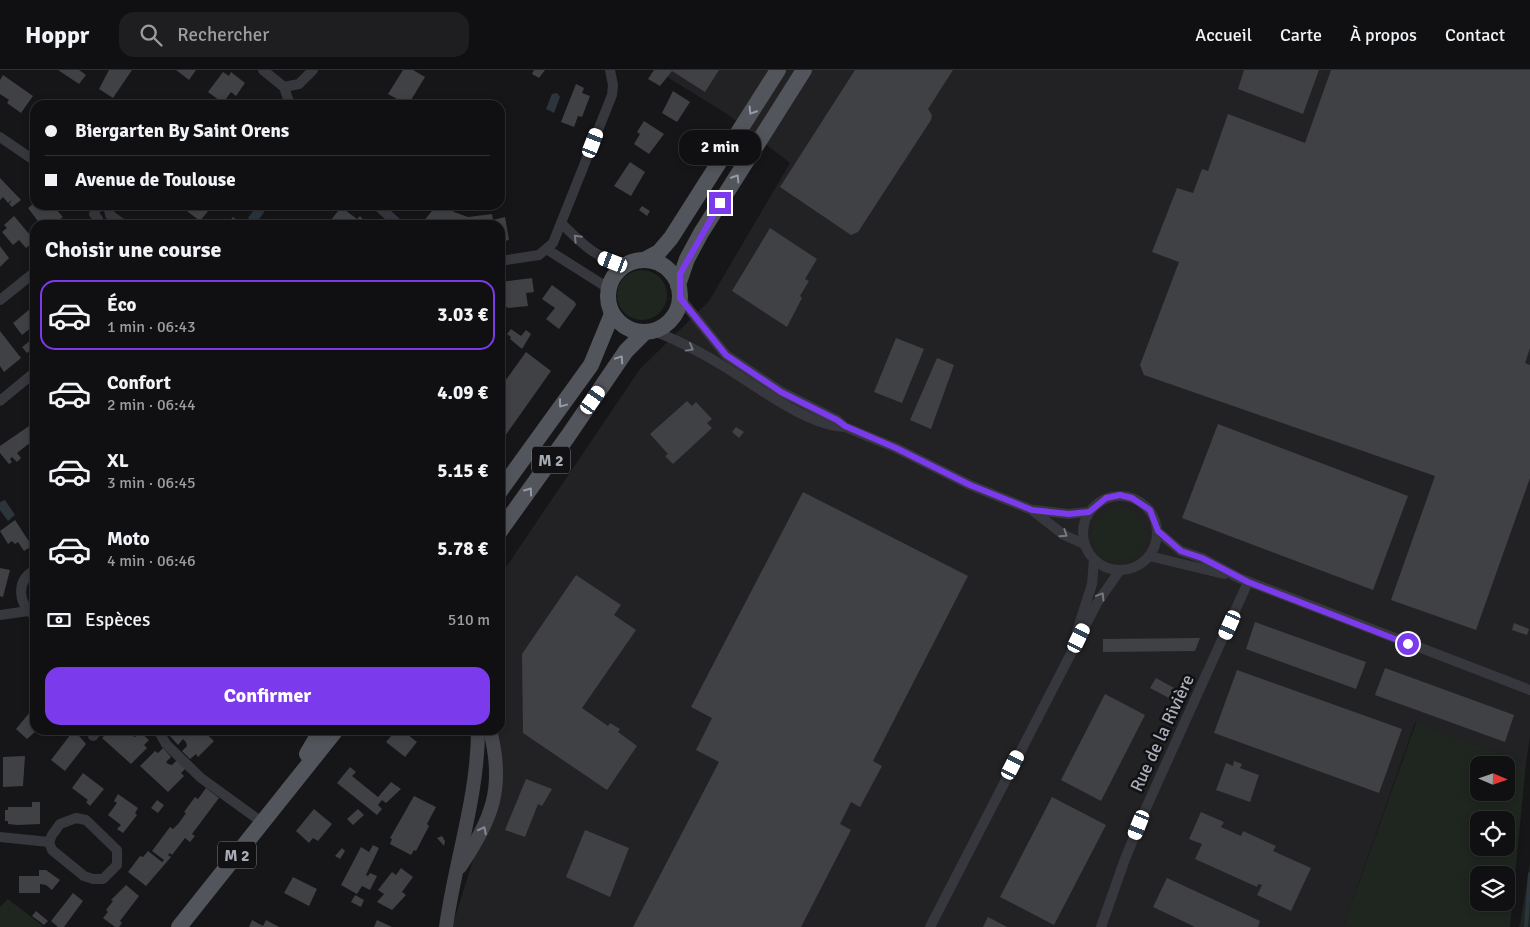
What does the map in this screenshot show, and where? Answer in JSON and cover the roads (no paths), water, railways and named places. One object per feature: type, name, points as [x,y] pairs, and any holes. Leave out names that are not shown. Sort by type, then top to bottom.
[{"type":"main road","points":[[778,70],[671,238],[659,252],[646,260],[626,264],[615,274],[608,288],[608,301],[612,314],[626,327],[648,332],[662,328],[674,316],[687,259],[701,233],[804,70]]},
{"type":"main road","points":[[646,260],[666,267],[679,292]]},
{"type":"main road","name":"M 2","points":[[506,474],[591,365],[612,314]]},
{"type":"main road","name":"M 2","points":[[505,524],[634,340],[648,332]]},
{"type":"main road","name":"M 2","points":[[179,927],[263,823],[293,781],[318,735]]},
{"type":"main road","name":"M 2","points":[[293,781],[311,764],[332,735]]},
{"type":"street","points":[[263,70],[284,87],[288,100]]},
{"type":"street","points":[[284,87],[299,84],[313,70]]},
{"type":"street","points":[[505,260],[531,257],[548,250],[561,223],[612,95],[613,86],[610,70]]},
{"type":"street","points":[[0,137],[30,158]]},
{"type":"street","points":[[108,210],[110,215],[117,220]]},
{"type":"street","points":[[382,210],[394,220]]},
{"type":"street","points":[[106,220],[110,215]]},
{"type":"street","points":[[561,223],[591,252],[613,262],[626,264]]},
{"type":"street","points":[[548,250],[608,288]]},
{"type":"street","points":[[0,300],[30,276]]},
{"type":"street","points":[[679,292],[726,355],[757,378],[845,426],[896,448],[970,485],[1032,510],[1069,514],[1089,512]]},
{"type":"street","points":[[648,332],[681,342],[784,404],[834,426],[845,426]]},
{"type":"street","points":[[0,401],[30,376]]},
{"type":"street","points":[[1158,531],[1156,544],[1149,556],[1137,566],[1120,570],[1107,568],[1094,560],[1084,544],[1083,527],[1089,512],[1106,498],[1120,495],[1132,498],[1150,510],[1158,531],[1181,551],[1202,558],[1244,580],[1530,690]]},
{"type":"street","points":[[1032,510],[1064,535],[1084,544]]},
{"type":"street","points":[[1149,556],[1244,580]]},
{"type":"street","points":[[1070,655],[1092,584],[1094,560]]},
{"type":"street","points":[[930,927],[1097,603],[1120,570]]},
{"type":"street","points":[[30,575],[23,581],[20,589],[21,599],[30,611]]},
{"type":"street","name":"Rue de la Rivière","points":[[1101,927],[1125,859],[1146,808],[1244,580]]},
{"type":"street","points":[[0,615],[30,614]]},
{"type":"street","points":[[161,735],[166,744],[201,778],[263,823]]},
{"type":"street","points":[[446,927],[450,896],[457,871],[478,762],[478,735]]},
{"type":"street","points":[[457,871],[479,838],[494,803],[496,765],[491,735]]},
{"type":"street","points":[[67,819],[86,820],[117,850],[117,865],[103,879],[93,879],[84,876],[52,850],[49,842],[60,824],[67,819]]},
{"type":"street","points":[[0,837],[49,842]]},
{"type":"waterway","points":[[1526,927],[1530,874]]}]
